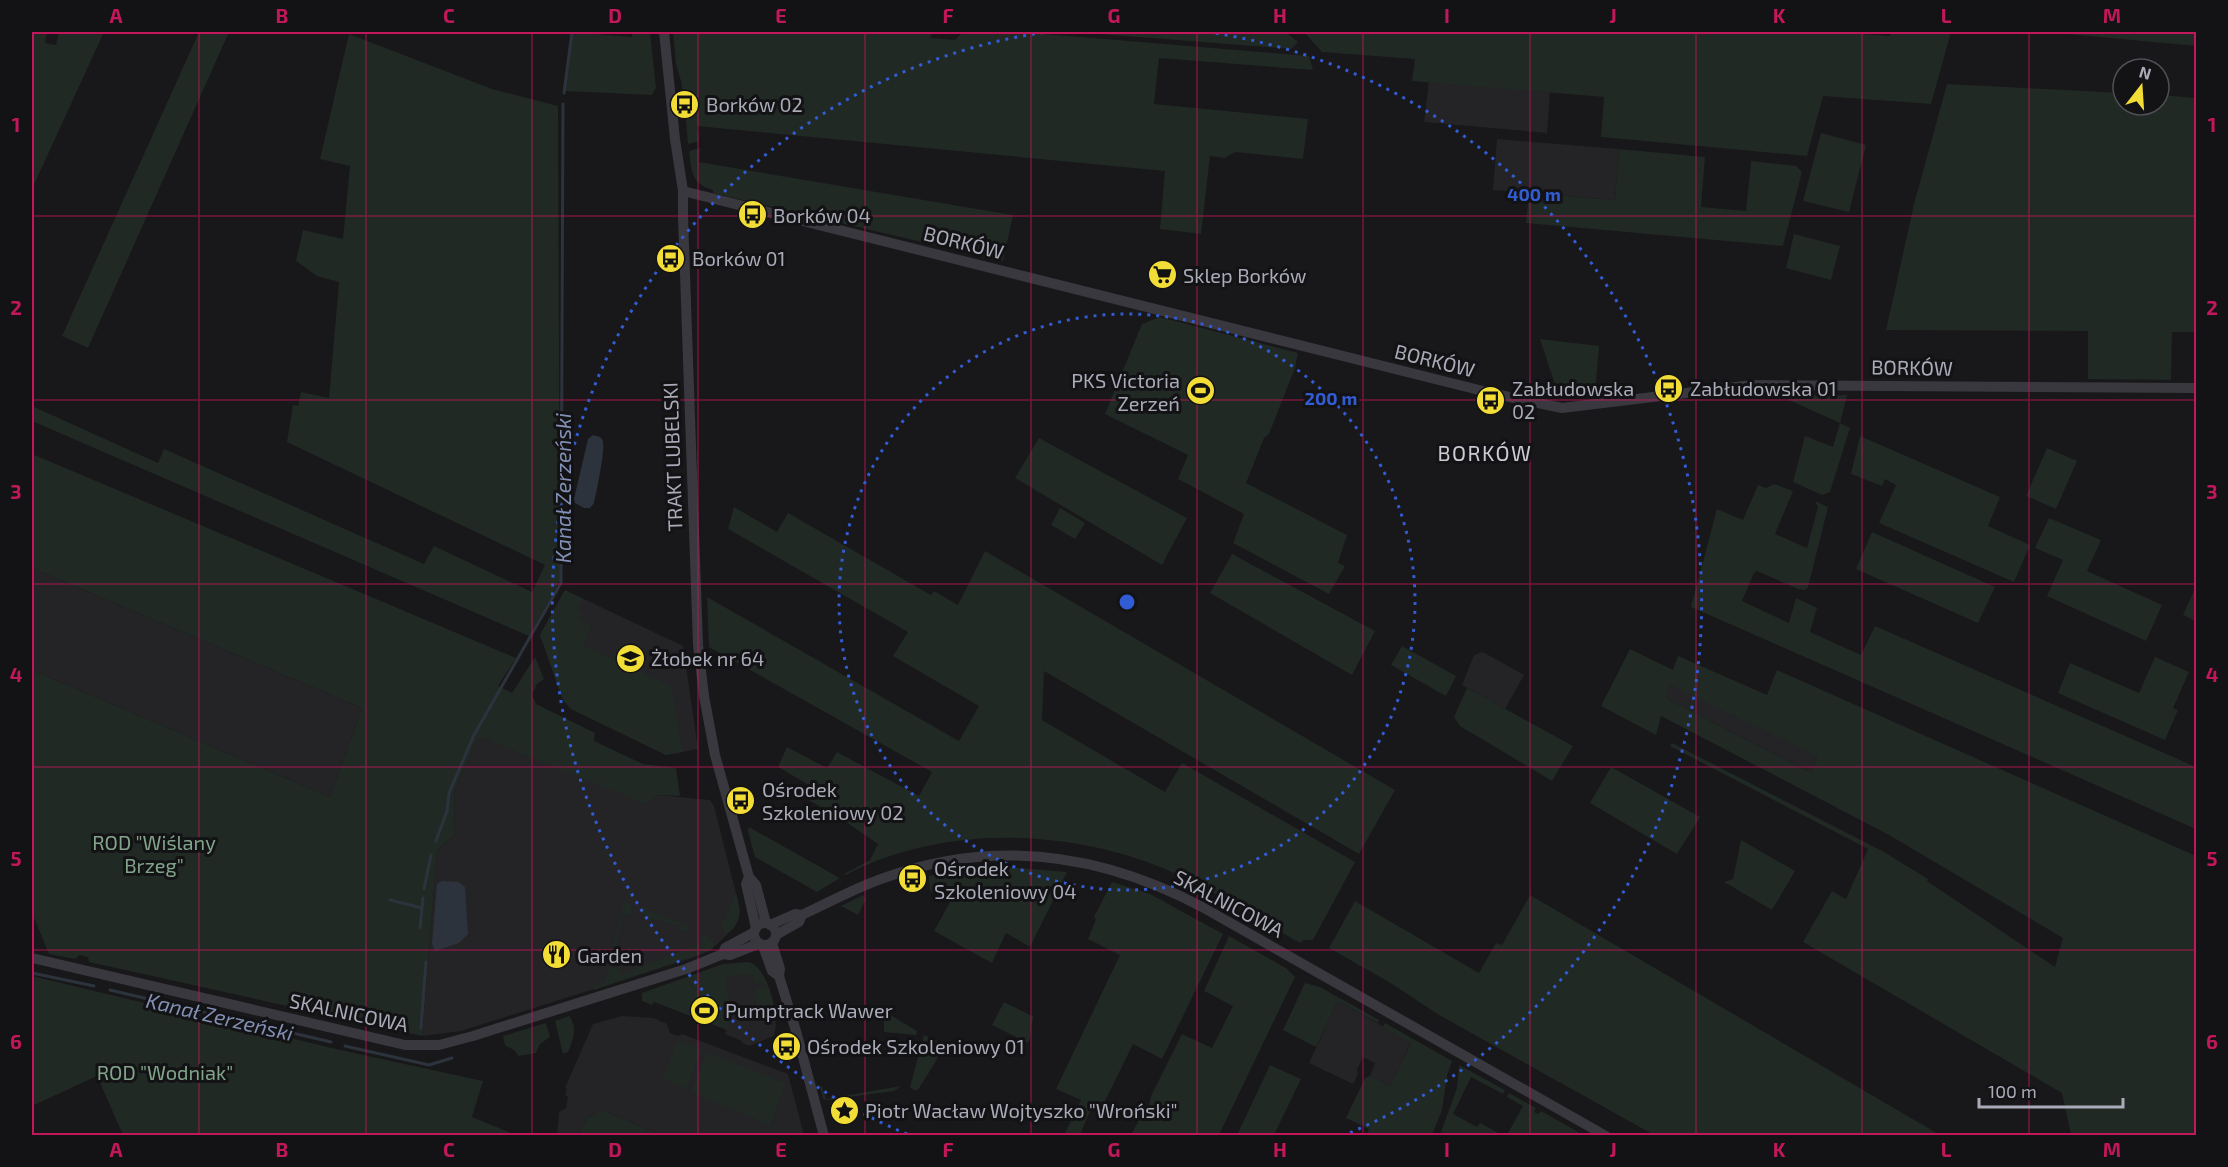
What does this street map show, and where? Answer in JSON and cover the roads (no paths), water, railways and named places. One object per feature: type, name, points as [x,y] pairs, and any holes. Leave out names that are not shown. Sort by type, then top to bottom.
[{"type":"street","name":"TRAKT LUBELSKI","points":[[664,32],[675,139],[684,191],[682,217],[697,638],[704,696],[715,755],[749,877],[756,885],[761,927]]},
{"type":"street","name":"BORKÓW","points":[[684,191],[1495,394],[1562,408],[1752,385],[2196,388]]},
{"type":"street","name":"SKALNICOWA","points":[[723,954],[725,948],[761,927],[795,914],[802,915],[881,878],[918,867],[963,858],[1032,855],[1101,866],[1136,876],[1178,894],[1606,1136]]},
{"type":"street","name":"SKALNICOWA","points":[[32,958],[396,1043],[439,1045],[484,1033],[686,969],[723,954],[730,955],[767,942],[799,922],[802,915]]},
{"type":"street","points":[[767,942],[755,940],[761,927],[774,929],[767,942],[772,971],[779,976],[824,1136]]},
{"type":"waterway","name":"Kanał Zerzeński","points":[[564,93],[572,32]]},
{"type":"waterway","name":"Kanał Zerzeński","points":[[436,841],[447,811],[449,793],[474,735],[561,583],[563,104]]},
{"type":"waterway","name":"Kanał Zerzeński","points":[[424,889],[431,855]]},
{"type":"waterway","name":"Kanał Zerzeński","points":[[420,928],[423,898]]},
{"type":"waterway","name":"Kanał Zerzeński","points":[[390,900],[422,908]]},
{"type":"waterway","name":"Kanał Zerzeński","points":[[421,1028],[426,962]]},
{"type":"waterway","name":"Kanał Zerzeński","points":[[32,973],[94,986]]},
{"type":"waterway","name":"Kanał Zerzeński","points":[[110,990],[331,1042]]},
{"type":"waterway","name":"Kanał Zerzeński","points":[[345,1046],[429,1065],[452,1058]]},
{"type":"place","name":"Borków 02","points":[[685,104]]},
{"type":"place","name":"Borków 04","points":[[752,215]]},
{"type":"place","name":"Borków 01","points":[[671,258]]},
{"type":"place","name":"Sklep Borków","points":[[1162,275]]},
{"type":"place","name":"Zabłudowska 01","points":[[1669,388]]},
{"type":"place","name":"PKS Victoria Zerzeń","points":[[1201,391]]},
{"type":"place","name":"Zabłudowska 02","points":[[1491,400]]},
{"type":"place","name":"Żłobek nr 64","points":[[630,658]]},
{"type":"place","name":"Ośrodek Szkoleniowy 02","points":[[741,800]]},
{"type":"place","name":"Ośrodek Szkoleniowy 04","points":[[913,879]]},
{"type":"place","name":"Garden","points":[[556,955]]},
{"type":"place","name":"Pumptrack Wawer","points":[[704,1010]]},
{"type":"place","name":"Ośrodek Szkoleniowy 01","points":[[786,1046]]},
{"type":"place","name":"Piotr Wacław Wojtyszko \"Wroński\"","points":[[844,1110]]},
{"type":"district","name":"BORKÓW","points":[[1485,452]]},
{"type":"park label","name":"ROD \"Wiślany Brzeg\"","points":[[154,854]]},
{"type":"park label","name":"ROD \"Wodniak\"","points":[[165,1072]]}]
